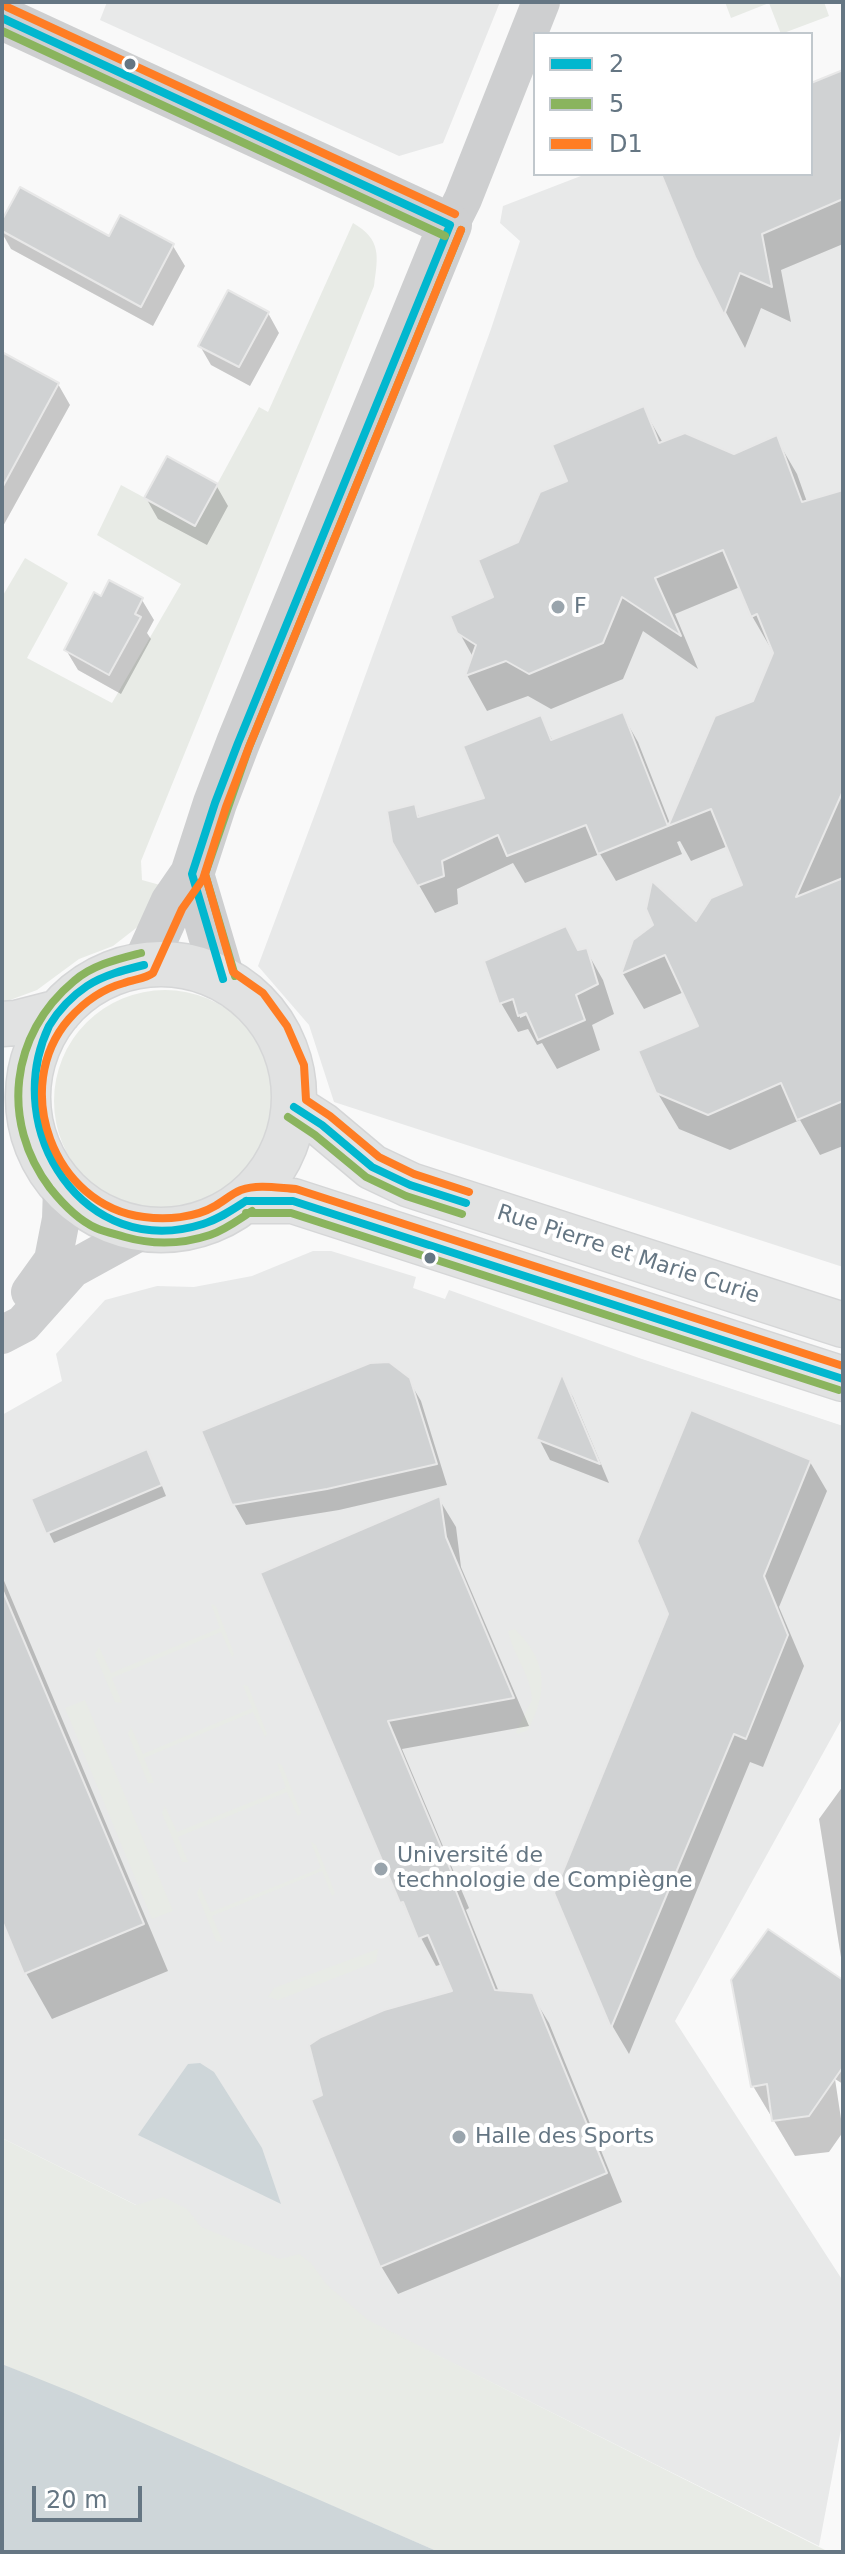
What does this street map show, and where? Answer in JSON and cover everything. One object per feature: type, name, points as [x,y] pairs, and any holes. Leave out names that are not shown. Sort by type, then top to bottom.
[{"type":"main road","points":[[144,965],[184,966],[223,979],[254,1001],[277,1032],[292,1068],[294,1107],[287,1142],[270,1174],[246,1201],[215,1220],[179,1230],[143,1230],[99,1216],[62,1187],[17,1122],[37,1048],[59,1012],[83,989],[112,973],[144,965]]},
{"type":"main road","points":[[2,1024],[59,1012]]},
{"type":"main road","name":"Rue Pierre et Marie Curie","points":[[294,1107],[322,1125],[372,1167],[410,1185],[843,1325]]},
{"type":"main road","points":[[246,1201],[293,1201],[843,1379]]},
{"type":"street","points":[[144,965],[172,903],[192,874],[238,743],[541,2]]},
{"type":"street","points":[[2,18],[450,225]]},
{"type":"street","points":[[192,874],[223,979]]},
{"type":"street","points":[[62,1187],[61,1219],[53,1260],[12,1315],[2,1335],[23,1324],[72,1269],[143,1230]]},
{"type":"shaded area","points":[[107,2],[500,2],[443,143],[399,156],[100,20]]},
{"type":"shaded area","points":[[725,2],[824,2],[829,16],[786,32],[780,32],[769,3],[731,18]]},
{"type":"shaded area","points":[[843,70],[843,1267],[334,1102],[309,1025],[258,966],[491,329],[520,241],[500,223],[503,206],[581,176],[813,176],[813,82]]},
{"type":"shaded area","points":[[353,223],[369,236],[376,250],[374,286],[141,861],[142,880],[160,885],[140,925],[113,946],[79,959],[37,990],[2,1003],[2,597],[25,558],[68,583],[27,658],[112,703],[181,584],[97,535],[121,485],[195,525],[259,407],[268,412]]},
{"type":"shaded area","points":[[165,990],[187,992],[207,999],[227,1009],[243,1023],[257,1039],[267,1059],[274,1079],[274,1123],[267,1143],[257,1163],[243,1179],[227,1193],[207,1203],[187,1210],[165,1212],[143,1210],[123,1203],[103,1193],[87,1179],[73,1163],[63,1143],[56,1123],[54,1101],[56,1079],[63,1059],[73,1039],[87,1023],[103,1009],[123,999],[143,992]]},
{"type":"shaded area","name":"Université de technologie de Compiègne","points":[[313,1251],[331,1251],[416,1277],[413,1288],[445,1299],[449,1290],[843,1426],[843,1717],[675,2021],[843,2281],[843,2419],[819,2546],[2,2138],[2,1415],[62,1381],[56,1354],[105,1300],[157,1286],[194,1287],[252,1276]]},
{"type":"shaded area","points":[[211,1604],[216,1606],[234,1654],[232,1657],[221,1632],[112,1678],[122,1703],[115,1702],[95,1654],[99,1647],[111,1673],[220,1628]]},
{"type":"shaded area","points":[[515,1629],[534,1653],[541,1677],[535,1716],[528,1730],[518,1734],[516,1732],[532,1700],[529,1682],[508,1631]]},
{"type":"shaded area","points":[[243,1685],[248,1686],[267,1734],[265,1737],[253,1712],[144,1758],[154,1783],[148,1783],[128,1734],[131,1727],[143,1754],[252,1708]]},
{"type":"shaded area","points":[[85,1700],[173,1911],[152,1919],[65,1708]]},
{"type":"shaded area","points":[[277,1763],[282,1765],[301,1813],[298,1816],[287,1792],[178,1837],[188,1862],[182,1862],[162,1813],[165,1806],[177,1832],[286,1788]]},
{"type":"shaded area","points":[[311,1842],[316,1845],[335,1893],[332,1896],[322,1871],[212,1916],[223,1942],[216,1941],[197,1893],[200,1887],[211,1912],[321,1868]]},
{"type":"shaded area","points":[[378,1949],[376,1962],[278,2000],[268,1997],[274,1988]]},
{"type":"shaded area","points":[[200,2063],[214,2072],[262,2148],[281,2204],[138,2135],[188,2064]]},
{"type":"shaded area","points":[[2,2138],[136,2205],[163,2197],[187,2209],[201,2227],[280,2259],[299,2254],[311,2263],[327,2285],[368,2320],[829,2552],[439,2552],[2,2364]]},
{"type":"shaded area","points":[[2,2364],[74,2393],[439,2552],[2,2552]]},
{"type":"building","points":[[843,70],[843,199],[762,234],[772,287],[740,273],[724,315],[695,257],[662,176],[813,176],[813,82]]},
{"type":"building","points":[[20,187],[109,236],[120,215],[174,244],[141,307],[2,231],[2,220]]},
{"type":"building","points":[[228,290],[269,312],[239,367],[198,346]]},
{"type":"building","points":[[2,352],[59,383],[2,488]]},
{"type":"building","points":[[644,406],[659,443],[685,433],[734,454],[777,435],[802,502],[843,490],[843,791],[796,897],[843,878],[843,1101],[797,1120],[781,1083],[708,1115],[656,1093],[638,1051],[698,1026],[665,955],[621,974],[633,940],[653,925],[646,909],[652,881],[696,921],[711,898],[742,885],[711,809],[668,826],[715,716],[753,701],[773,653],[757,614],[751,617],[723,550],[655,578],[681,636],[622,597],[603,643],[529,674],[506,661],[465,676],[476,645],[457,633],[450,616],[493,597],[478,560],[518,542],[540,492],[567,481],[552,445]]},
{"type":"building","points":[[167,456],[218,484],[195,526],[144,498]]},
{"type":"building","points":[[109,580],[143,598],[135,614],[141,617],[109,675],[64,650],[94,592],[101,596]]},
{"type":"building","points":[[623,712],[668,826],[598,854],[586,825],[507,856],[498,835],[442,861],[444,876],[417,886],[392,842],[387,811],[415,804],[418,817],[484,798],[463,746],[541,715],[551,740]]},
{"type":"building","points":[[566,926],[578,950],[587,948],[598,984],[576,995],[585,1020],[538,1040],[526,1013],[518,1016],[513,999],[499,1004],[484,961]]},
{"type":"building","points":[[389,1362],[410,1378],[437,1464],[327,1489],[232,1505],[201,1431],[370,1363]]},
{"type":"building","points":[[562,1374],[600,1464],[536,1439]]},
{"type":"building","points":[[691,1410],[811,1460],[764,1576],[788,1635],[746,1739],[734,1734],[611,2028],[554,1893],[668,1614],[637,1541]]},
{"type":"building","points":[[147,1449],[162,1485],[46,1534],[31,1499]]},
{"type":"building","points":[[440,1496],[446,1537],[514,1698],[388,1721],[455,1880],[452,1881],[495,1990],[533,1993],[607,2173],[380,2267],[311,2100],[322,2095],[309,2045],[384,2010],[452,1991],[428,1935],[418,1939],[403,1902],[400,1903],[260,1573]]},
{"type":"building","points":[[2,1589],[144,1924],[24,1974],[2,1921]]},
{"type":"building","points":[[768,1929],[843,1980],[843,2067],[809,2116],[772,2121],[767,2084],[751,2087],[731,1980]]},
{"type":"transit line","name":"D1","points":[[7,7],[455,214]]},
{"type":"transit line","name":"2","points":[[2,18],[450,225]]},
{"type":"transit line","name":"5","points":[[2,31],[445,236]]},
{"type":"transit line","name":"2","points":[[223,979],[192,874],[238,743],[450,225]]},
{"type":"transit line","name":"5","points":[[235,976],[205,874],[249,747],[461,230]]},
{"type":"transit line","name":"D1","points":[[461,230],[249,747],[203,879],[182,909],[153,973],[108,989],[87,1002],[69,1019],[52,1047],[43,1077],[43,1109],[50,1139],[65,1167],[86,1191],[112,1208],[144,1217],[180,1217],[207,1210],[248,1188],[296,1189],[843,1366]]},
{"type":"transit line","name":"D1","points":[[216,838],[205,874],[233,972],[263,993],[287,1026],[304,1065],[306,1100],[379,1157],[414,1174],[469,1192]]},
{"type":"transit line","name":"5","points":[[141,953],[106,963],[81,975],[53,1002],[36,1026],[25,1052],[19,1080],[19,1107],[24,1135],[34,1162],[50,1188],[77,1216],[89,1225],[136,1240],[179,1242],[200,1238],[221,1230],[252,1211]]},
{"type":"transit line","name":"2","points":[[144,965],[107,976],[87,986],[66,1004],[49,1026],[37,1066],[36,1106],[45,1144],[63,1178],[89,1205],[122,1224],[160,1231],[203,1224],[246,1201]]},
{"type":"transit line","name":"2","points":[[294,1107],[322,1125],[372,1167],[410,1185],[466,1203]]},
{"type":"transit line","name":"5","points":[[288,1117],[366,1177],[406,1196],[462,1214]]},
{"type":"transit line","name":"2","points":[[246,1201],[293,1201],[843,1379]]},
{"type":"transit line","name":"5","points":[[246,1213],[291,1213],[839,1390]]},
{"type":"place","name":"F","points":[[558,607]]},
{"type":"place","name":"Université de technologie de Compiègne","points":[[381,1869]]},
{"type":"place","name":"Halle des Sports","points":[[459,2137]]}]
